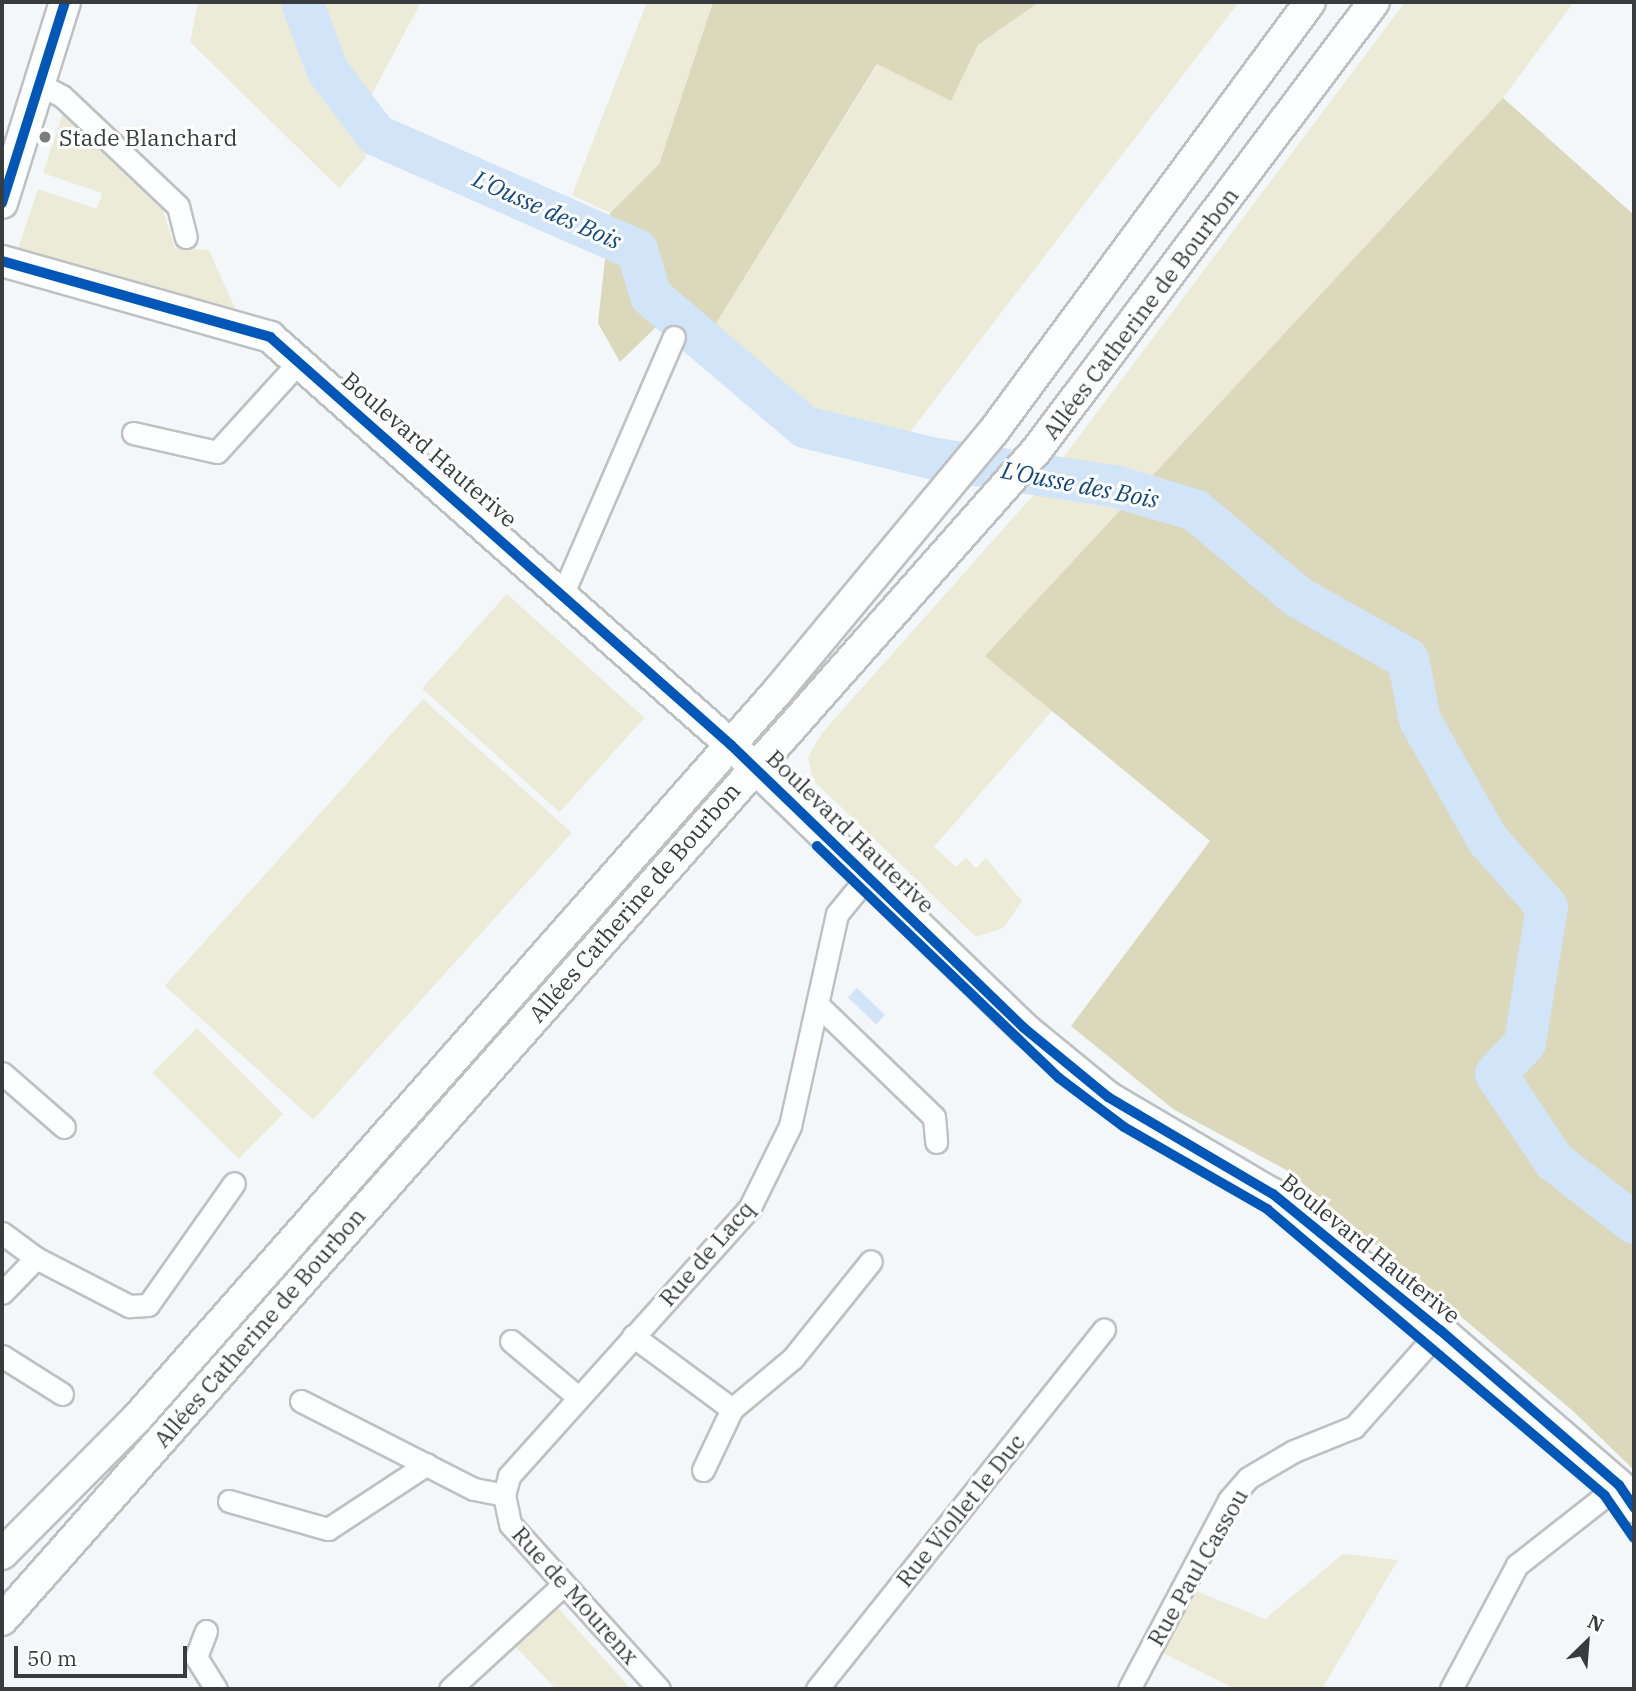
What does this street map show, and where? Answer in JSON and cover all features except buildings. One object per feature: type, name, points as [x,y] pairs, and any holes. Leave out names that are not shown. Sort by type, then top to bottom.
[{"type":"main road","points":[[2,203],[65,2]]},
{"type":"main road","name":"Allées Catherine de Bourbon","points":[[2,1554],[137,1418],[731,745],[993,432],[1310,2]]},
{"type":"main road","name":"Allées Catherine de Bourbon","points":[[2,1620],[754,766],[1036,451],[1374,2]]},
{"type":"main road","name":"Boulevard Hauterive","points":[[2,261],[270,337],[563,593],[754,766],[1024,1028],[1108,1097],[1273,1194],[1440,1330],[1627,1496]]},
{"type":"street","points":[[40,85],[62,96],[178,206],[186,237]]},
{"type":"street","points":[[563,593],[674,337]]},
{"type":"street","points":[[133,433],[217,452],[299,362]]},
{"type":"street","name":"Rue de Lacq","points":[[504,1495],[509,1476],[750,1207],[790,1126],[837,914],[868,876]]},
{"type":"street","points":[[818,1004],[934,1117],[936,1142]]},
{"type":"street","points":[[2,1073],[64,1127]]},
{"type":"street","points":[[2,1233],[36,1258],[129,1306],[148,1305],[234,1183]]},
{"type":"street","points":[[2,1293],[36,1258]]},
{"type":"street","points":[[703,1470],[732,1409],[793,1358],[871,1261]]},
{"type":"street","name":"Rue Viollet le Duc","points":[[817,1689],[1104,1330]]},
{"type":"street","name":"Rue Paul Cassou","points":[[1129,1689],[1229,1500],[1248,1478],[1286,1455],[1354,1427],[1440,1330]]},
{"type":"street","points":[[634,1336],[732,1409]]},
{"type":"street","points":[[511,1341],[578,1397]]},
{"type":"street","points":[[2,1356],[62,1394]]},
{"type":"street","points":[[301,1401],[474,1489],[504,1495]]},
{"type":"street","points":[[229,1501],[328,1529],[427,1464]]},
{"type":"street","name":"Rue de Mourenx","points":[[504,1495],[510,1524],[659,1689]]},
{"type":"street","points":[[1451,1689],[1517,1565],[1627,1496]]},
{"type":"street","points":[[450,1689],[564,1585]]},
{"type":"street","points":[[206,1631],[196,1657],[216,1689]]},
{"type":"green space","points":[[198,2],[290,2],[321,90],[367,141],[366,158],[339,188],[190,42]]},
{"type":"green space","points":[[316,2],[421,2],[371,96],[375,109],[345,77]]},
{"type":"green space","points":[[647,2],[713,2],[659,164],[610,213],[572,195]]},
{"type":"green space","points":[[1039,2],[1239,2],[884,466],[710,333],[878,64],[951,101],[978,45]]},
{"type":"green space","points":[[1405,2],[1574,2],[1503,98],[1634,215],[985,655],[1052,711],[934,847],[956,867],[966,858],[976,868],[986,858],[1022,901],[1003,928],[976,937],[813,780],[808,757],[822,733],[1044,483]]},
{"type":"green space","points":[[65,107],[159,198],[175,248],[209,250],[237,313],[17,251],[38,189],[97,209],[102,193],[43,173]]},
{"type":"green space","points":[[507,594],[644,718],[560,812],[422,688]]},
{"type":"green space","points":[[423,699],[572,833],[313,1120],[165,986]]},
{"type":"green space","points":[[197,1028],[283,1114],[239,1159],[152,1073]]},
{"type":"green space","points":[[1343,1554],[1398,1560],[1322,1689],[1235,1689],[1163,1653],[1196,1591],[1265,1619]]},
{"type":"green space","points":[[552,1601],[631,1689],[556,1689],[509,1640]]},
{"type":"shaded area","points":[[713,2],[1039,2],[978,45],[951,101],[877,64],[710,333],[655,328],[620,362],[598,323],[610,213],[659,164]]},
{"type":"shaded area","points":[[1503,98],[1634,215],[1634,1470],[1573,1411],[1288,1171],[1173,1109],[1071,1026],[1210,841],[985,656]]},
{"type":"water","points":[[857,988],[885,1015],[876,1024],[848,997]]},
{"type":"waterway","name":"L'Ousse des Bois","points":[[302,2],[328,71],[376,135],[637,250],[651,296],[805,427],[930,458],[1114,486],[1195,510],[1298,597],[1408,659],[1420,720],[1488,840],[1547,907],[1525,1043],[1496,1074],[1554,1161],[1634,1223]]},
{"type":"cycle path","points":[[2,203],[65,2]]},
{"type":"cycle path","points":[[2,261],[270,337],[731,745],[1024,1028],[1108,1097],[1273,1194],[1440,1330],[1619,1485],[1634,1507]]},
{"type":"cycle path","points":[[817,846],[1059,1078],[1124,1127],[1267,1209],[1605,1496],[1634,1538]]},
{"type":"place","name":"Stade Blanchard","points":[[45,137]]}]
